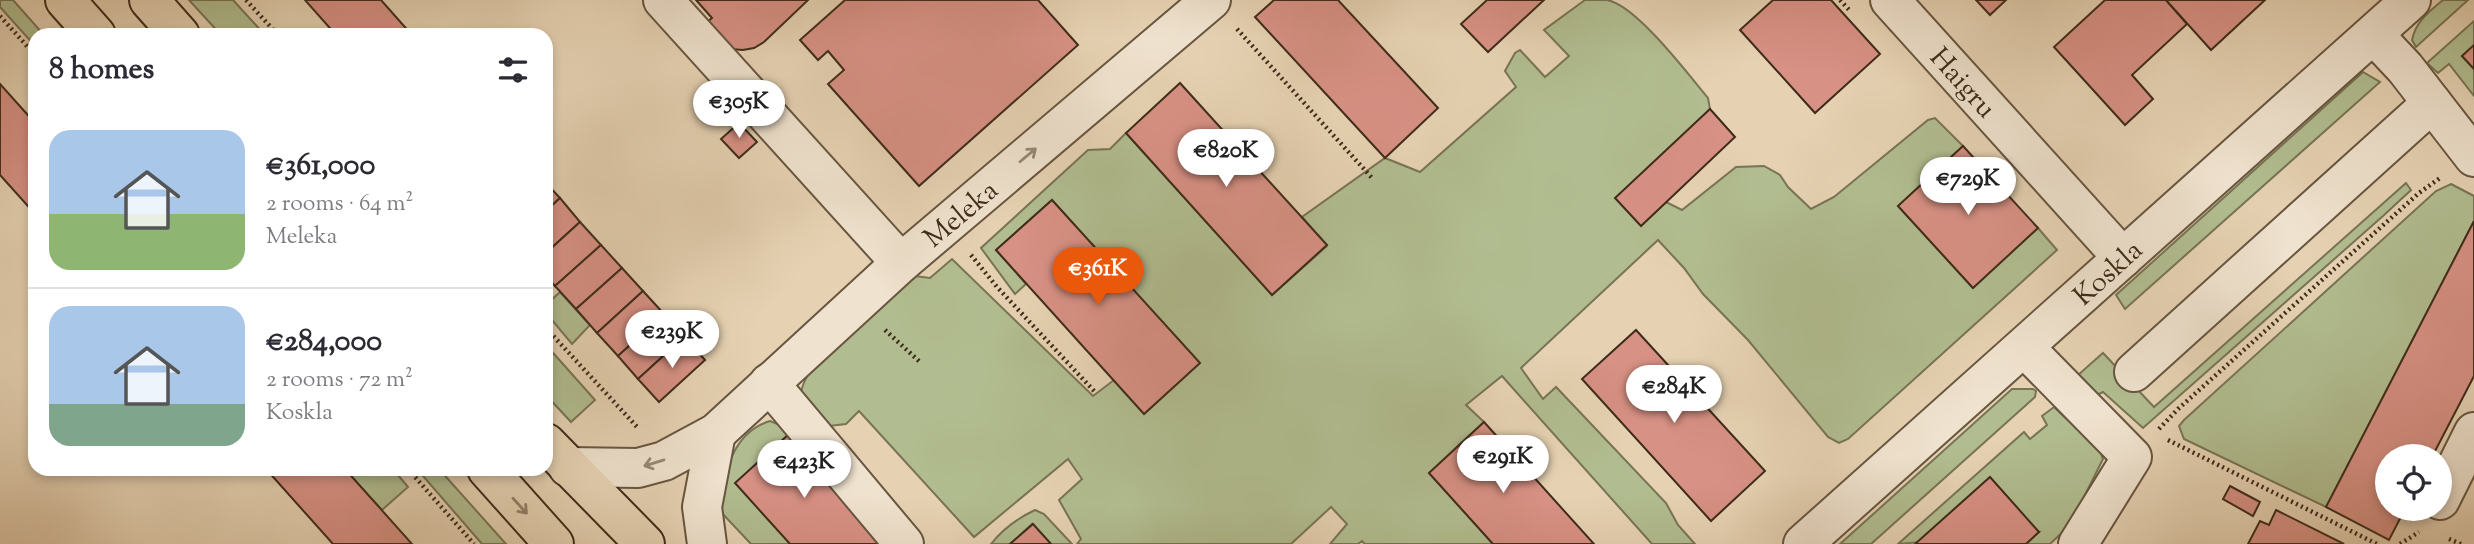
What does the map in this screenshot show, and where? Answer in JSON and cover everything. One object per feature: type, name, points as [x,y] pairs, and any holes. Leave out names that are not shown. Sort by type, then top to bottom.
[{"type":"main road","points":[[65,0],[90,28]]},
{"type":"main road","points":[[149,0],[174,28]]},
{"type":"main road","points":[[557,455],[645,544]]},
{"type":"main road","points":[[492,476],[554,544]]},
{"type":"street","points":[[663,0],[901,263]]},
{"type":"street","name":"Haigru","points":[[1890,0],[2123,258]]},
{"type":"street","name":"Koskla","points":[[1803,544],[2411,0]]},
{"type":"street","name":"Meleka","points":[[557,455],[638,468],[664,461],[716,433],[947,224],[1220,10]]},
{"type":"street","points":[[2374,35],[2405,68],[2472,156]]},
{"type":"street","points":[[2134,372],[2432,103]]},
{"type":"street","points":[[2024,347],[2143,445],[2078,544]]},
{"type":"street","points":[[769,383],[904,544]]},
{"type":"street","points":[[2452,472],[2474,432]]},
{"type":"street","points":[[707,544],[702,507],[716,433]]},
{"type":"path","points":[[246,0],[272,28]]},
{"type":"path","points":[[1220,10],[1373,179]]},
{"type":"path","points":[[0,16],[28,47]]},
{"type":"path","points":[[2377,544],[2143,445],[2178,409],[2419,193],[2472,156]]},
{"type":"path","points":[[947,224],[997,287],[1095,392]]},
{"type":"path","points":[[553,336],[664,461]]},
{"type":"path","points":[[414,476],[474,544]]},
{"type":"green space","points":[[0,0],[13,0],[38,28],[28,28],[28,38],[0,7]]},
{"type":"green space","points":[[189,0],[233,0],[259,28],[215,28]]},
{"type":"green space","points":[[1585,0],[1607,0],[1632,14],[1661,42],[1708,98],[1710,109],[1641,225],[1666,202],[1682,210],[1736,167],[1764,166],[1780,175],[1788,187],[1811,209],[1834,197],[1928,120],[1935,118],[1963,146],[1898,206],[1972,287],[2038,228],[2057,250],[1848,439],[1839,443],[1828,437],[1748,340],[1703,294],[1658,240],[1521,368],[1543,399],[1556,387],[1666,503],[1678,525],[1695,544],[1652,544],[1502,376],[1466,405],[1484,422],[1429,473],[1493,544],[1365,544],[1362,541],[1358,544],[1330,544],[1347,524],[1331,507],[1291,544],[1077,544],[1081,539],[1059,500],[1082,479],[1068,459],[974,537],[859,411],[846,424],[820,427],[805,406],[802,388],[811,370],[915,276],[930,278],[952,259],[1093,396],[1114,380],[1145,413],[1199,364],[1052,200],[996,250],[1026,284],[1015,294],[981,248],[1088,150],[1110,149],[1126,133],[1272,295],[1327,246],[1302,217],[1385,158],[1420,172],[1516,87],[1505,71],[1515,53],[1520,50],[1545,77],[1569,56],[1544,30]]},
{"type":"green space","points":[[2443,0],[2468,0],[2416,47],[2412,40],[2417,27]]},
{"type":"green space","points":[[2474,21],[2474,45],[2462,56],[2474,69],[2474,96],[2449,64],[2438,73],[2427,63]]},
{"type":"green space","points":[[2363,72],[2380,82],[2125,309],[2116,295]]},
{"type":"green space","points":[[2406,183],[2411,190],[2143,428],[2103,392],[2095,396],[2078,375],[2103,353],[2154,407]]},
{"type":"green space","points":[[2451,184],[2474,196],[2474,221],[2326,507],[2184,439],[2179,426],[2184,420],[2436,191]]},
{"type":"green space","points":[[560,292],[590,325],[572,344],[553,321],[553,298]]},
{"type":"green space","points":[[553,353],[595,400],[571,422],[553,403]]},
{"type":"green space","points":[[2012,389],[2033,389],[2036,391],[2035,397],[1871,544],[1840,544]]},
{"type":"green space","points":[[2054,407],[2100,451],[2103,459],[2070,525],[2050,544],[2026,544],[2039,532],[1898,544],[2024,432],[2030,439],[2047,425],[2042,416]]},
{"type":"green space","points":[[770,421],[780,425],[789,434],[790,544],[751,544],[718,509],[727,469],[738,445],[746,435]]},
{"type":"green space","points":[[351,476],[399,476],[408,487],[382,510]]},
{"type":"green space","points":[[423,476],[445,476],[506,544],[482,544]]},
{"type":"green space","points":[[1035,510],[1044,514],[1072,544],[1051,544],[1032,524],[1010,544],[991,544],[1011,524]]},
{"type":"building","points":[[305,0],[381,0],[406,28],[330,28]]},
{"type":"building","points":[[696,0],[808,0],[764,42],[743,50],[731,49],[704,25],[712,18]]},
{"type":"building","points":[[845,0],[1038,0],[1078,45],[919,186],[828,84],[844,70],[828,51],[818,60],[800,40]]},
{"type":"building","points":[[1274,0],[1338,0],[1438,108],[1385,158],[1255,17]]},
{"type":"building","points":[[1487,0],[1544,0],[1488,52],[1461,24]]},
{"type":"building","points":[[1773,0],[1831,0],[1880,54],[1815,113],[1740,30]]},
{"type":"building","points":[[1976,0],[2006,0],[1990,15]]},
{"type":"building","points":[[2105,0],[2166,0],[2187,24],[2132,75],[2153,99],[2125,125],[2054,47]]},
{"type":"building","points":[[2166,0],[2265,0],[2211,50]]},
{"type":"building","points":[[2474,45],[2474,69],[2462,56]]},
{"type":"building","points":[[1180,83],[1327,245],[1272,295],[1126,133]]},
{"type":"building","points":[[0,84],[28,115],[28,206],[0,175]]},
{"type":"building","points":[[1710,109],[1735,137],[1641,226],[1615,198]]},
{"type":"building","points":[[739,123],[757,142],[739,158],[721,139]]},
{"type":"building","points":[[1963,146],[2038,228],[1973,288],[1898,206]]},
{"type":"building","points":[[553,190],[560,198],[553,204]]},
{"type":"building","points":[[560,198],[580,222],[553,247],[553,204]]},
{"type":"building","points":[[1052,200],[1200,363],[1144,414],[996,250]]},
{"type":"building","points":[[2474,221],[2474,376],[2439,444],[2375,444],[2375,521],[2399,521],[2389,540],[2326,507]]},
{"type":"building","points":[[580,222],[601,245],[555,286],[553,247]]},
{"type":"building","points":[[601,245],[622,268],[576,309],[555,286]]},
{"type":"building","points":[[622,268],[643,291],[597,333],[576,309]]},
{"type":"building","points":[[643,291],[664,314],[618,356],[597,333]]},
{"type":"building","points":[[664,314],[684,337],[638,379],[618,356]]},
{"type":"building","points":[[1636,330],[1765,471],[1711,521],[1582,379]]},
{"type":"building","points":[[684,337],[705,360],[659,402],[638,379]]},
{"type":"building","points":[[1484,422],[1594,544],[1493,544],[1429,473]]},
{"type":"building","points":[[789,434],[888,544],[790,544],[735,483]]},
{"type":"building","points":[[272,476],[351,476],[412,544],[333,544]]},
{"type":"building","points":[[1990,477],[2039,532],[2026,544],[1915,544]]},
{"type":"building","points":[[2230,486],[2260,502],[2253,516],[2223,499]]},
{"type":"building","points":[[2276,510],[2344,544],[2248,544],[2260,521],[2269,525]]},
{"type":"building","points":[[1033,524],[1051,544],[1010,544]]}]
